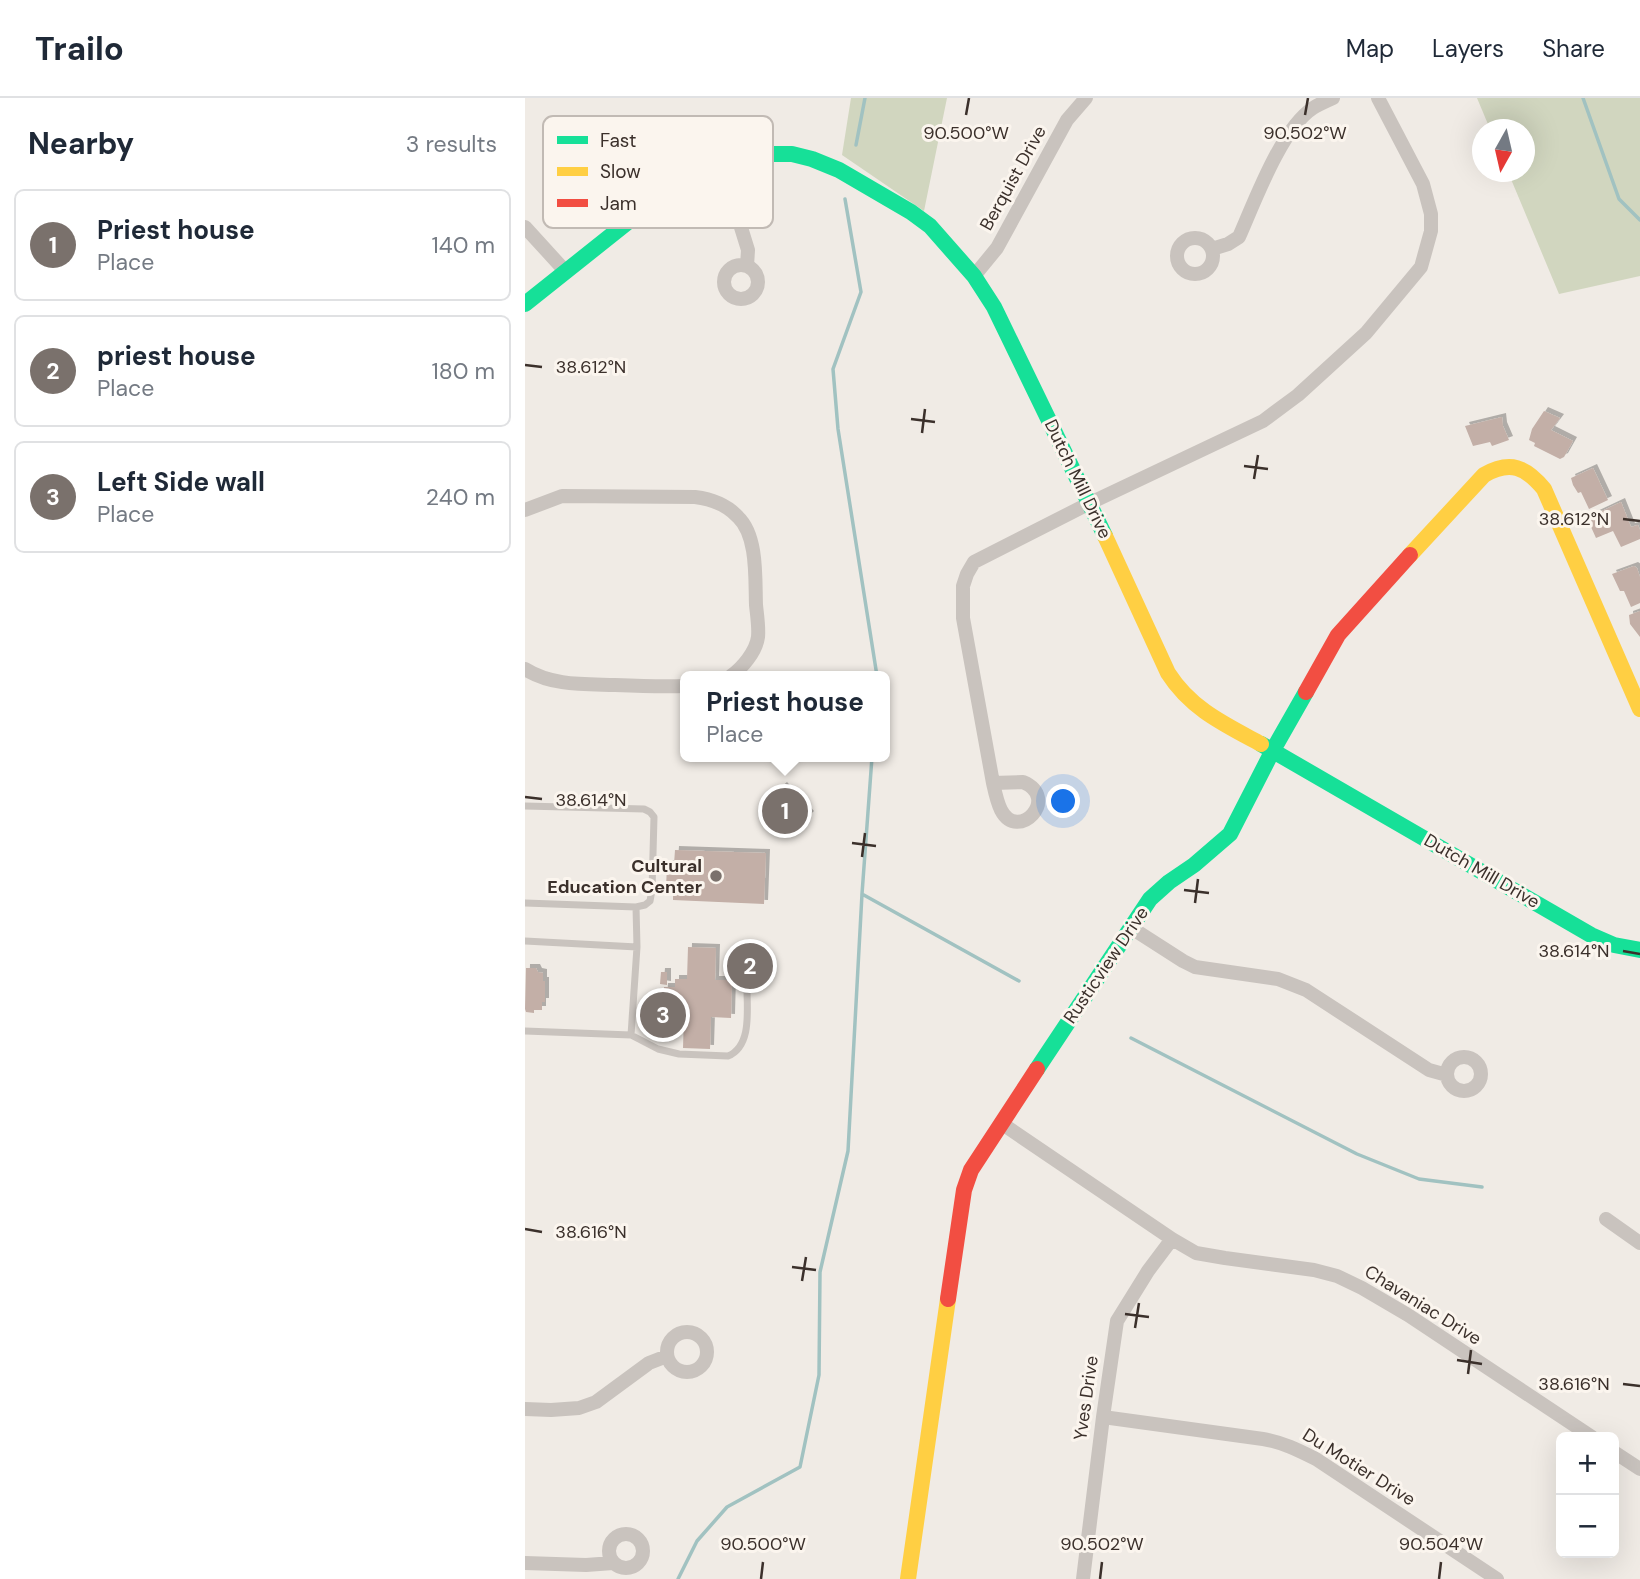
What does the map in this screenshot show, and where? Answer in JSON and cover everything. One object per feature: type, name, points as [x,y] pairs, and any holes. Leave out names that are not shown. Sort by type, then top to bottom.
[{"type":"street","name":"Berquist Drive","points":[[974,276],[997,248],[1067,120],[1086,98]]},
{"type":"street","points":[[1212,249],[1228,244],[1238,237],[1286,138],[1298,121],[1313,108],[1333,98]]},
{"type":"street","points":[[993,783],[963,618],[963,586],[967,573],[974,562],[1090,503],[1263,421],[1298,395],[1366,332],[1421,267],[1431,231],[1429,201],[1423,184],[1378,98]]},
{"type":"street","name":"Dutch Mill Drive","points":[[773,154],[812,159],[839,170],[911,212],[930,226],[974,276],[994,307],[1090,503],[1168,673],[1179,690],[1213,718],[1273,750],[1591,935],[1613,945],[1640,950]]},
{"type":"street","points":[[525,226],[566,272]]},
{"type":"street","name":"Dutch Mill Drive","points":[[525,304],[621,228]]},
{"type":"street","points":[[741,228],[748,250],[747,266]]},
{"type":"street","name":"Rusticview Drive","points":[[908,1579],[964,1189],[971,1170],[1150,899],[1230,834],[1273,750],[1338,635],[1483,475],[1503,466],[1516,467],[1536,478],[1544,489],[1640,709]]},
{"type":"street","points":[[525,510],[562,496],[695,497],[710,499],[739,517],[752,542],[758,639],[737,671]]},
{"type":"street","points":[[525,669],[551,681],[583,685],[649,688],[680,686]]},
{"type":"street","points":[[1130,928],[1195,967],[1277,979],[1306,990],[1429,1070],[1447,1075]]},
{"type":"street","name":"Chavaniac Drive","points":[[1001,1123],[1172,1239],[1196,1252],[1314,1270],[1337,1276],[1361,1287],[1408,1315],[1584,1432]]},
{"type":"street","points":[[1606,1219],[1640,1242]]},
{"type":"street","name":"Yves Drive","points":[[1083,1579],[1118,1321],[1148,1271],[1172,1239]]},
{"type":"street","points":[[525,1409],[579,1408],[596,1402],[649,1363],[667,1356]]},
{"type":"street","name":"Du Motier Drive","points":[[1103,1417],[1280,1442],[1316,1459],[1497,1579]]},
{"type":"street","points":[[1619,1455],[1640,1469]]},
{"type":"street","points":[[525,1563],[613,1563]]},
{"type":"lane","points":[[525,806],[644,809],[654,817],[652,890],[650,901],[645,905],[636,907],[525,903]]},
{"type":"lane","points":[[631,1035],[637,947],[636,907]]},
{"type":"lane","points":[[525,941],[637,947]]},
{"type":"lane","points":[[525,1031],[631,1035],[659,1049],[679,1054],[728,1056],[739,1048],[746,1030],[747,989]]},
{"type":"green space","points":[[851,98],[947,98],[924,211],[842,155]]},
{"type":"green space","points":[[1477,98],[1640,98],[1640,276],[1559,294],[1512,182],[1535,182],[1535,119],[1486,119]]},
{"type":"building","points":[[1544,411],[1560,418],[1551,430],[1573,441],[1560,459],[1534,446],[1535,443],[1529,440],[1532,429]]},
{"type":"building","points":[[1502,417],[1509,440],[1492,446],[1490,442],[1473,446],[1465,426]]},
{"type":"building","points":[[1593,468],[1608,500],[1589,509],[1571,478]]},
{"type":"building","points":[[1621,502],[1631,527],[1638,525],[1640,539],[1621,547],[1613,531],[1596,538],[1587,518]]},
{"type":"building","points":[[1634,566],[1640,577],[1640,603],[1631,607],[1612,574]]},
{"type":"building","points":[[1640,611],[1640,637],[1630,624],[1629,615]]},
{"type":"building","points":[[783,786],[810,815],[787,836],[760,806]]},
{"type":"building","name":"Cultural Education Center","points":[[675,850],[766,853],[764,904],[673,900],[673,889],[666,889],[667,864],[674,864]]},
{"type":"building","points":[[688,947],[716,948],[715,980],[732,980],[731,1018],[711,1017],[710,1049],[683,1048],[684,1016],[674,1015],[675,1006],[663,1006],[664,987],[675,987],[675,979],[687,979]]},
{"type":"building","points":[[736,950],[766,952],[765,982],[735,981]]},
{"type":"building","points":[[526,968],[536,968],[543,973],[545,981],[545,1002],[542,1002],[542,1010],[534,1010],[534,1013],[526,1012],[525,1009]]},
{"type":"building","points":[[661,972],[667,972],[667,985],[660,984]]},
{"type":"building","points":[[659,1009],[667,1010],[666,1021],[659,1021]]},
{"type":"building","points":[[670,1024],[681,1024],[681,1035],[670,1034]]},
{"type":"waterway","points":[[856,145],[865,98]]},
{"type":"waterway","points":[[1583,98],[1619,199],[1640,220]]},
{"type":"waterway","points":[[845,199],[861,292],[833,369],[838,429],[876,671]]},
{"type":"waterway","points":[[678,1579],[697,1541],[727,1507],[800,1467],[819,1375],[820,1272],[848,1151],[872,762]]},
{"type":"waterway","points":[[862,894],[1019,981]]},
{"type":"waterway","points":[[1131,1038],[1357,1154],[1419,1179],[1482,1187]]},
{"type":"traffic: fast","points":[[773,154],[792,154],[839,170],[911,212],[930,226],[974,276],[994,307],[1105,536]]},
{"type":"traffic: fast","points":[[525,304],[620,228]]},
{"type":"traffic: fast","points":[[1037,1069],[1150,899],[1230,834],[1306,692]]},
{"type":"traffic: fast","points":[[1261,744],[1591,935],[1614,945],[1640,950]]},
{"type":"traffic: slow","points":[[1410,555],[1484,475],[1493,470],[1510,467],[1531,475],[1544,489],[1640,709]]},
{"type":"traffic: slow","points":[[1105,536],[1168,673],[1177,686],[1209,714],[1261,744]]},
{"type":"traffic: slow","points":[[908,1579],[948,1299]]},
{"type":"traffic: jam","points":[[1306,692],[1338,635],[1410,555]]},
{"type":"traffic: jam","points":[[948,1299],[964,1190],[971,1170],[1037,1069]]},
{"type":"place","name":"Priest house","points":[[785,811]]},
{"type":"place","name":"Cultural Education Center","points":[[716,876]]},
{"type":"place","name":"priest house","points":[[750,966]]},
{"type":"place","name":"Left Side wall","points":[[663,1015]]}]
